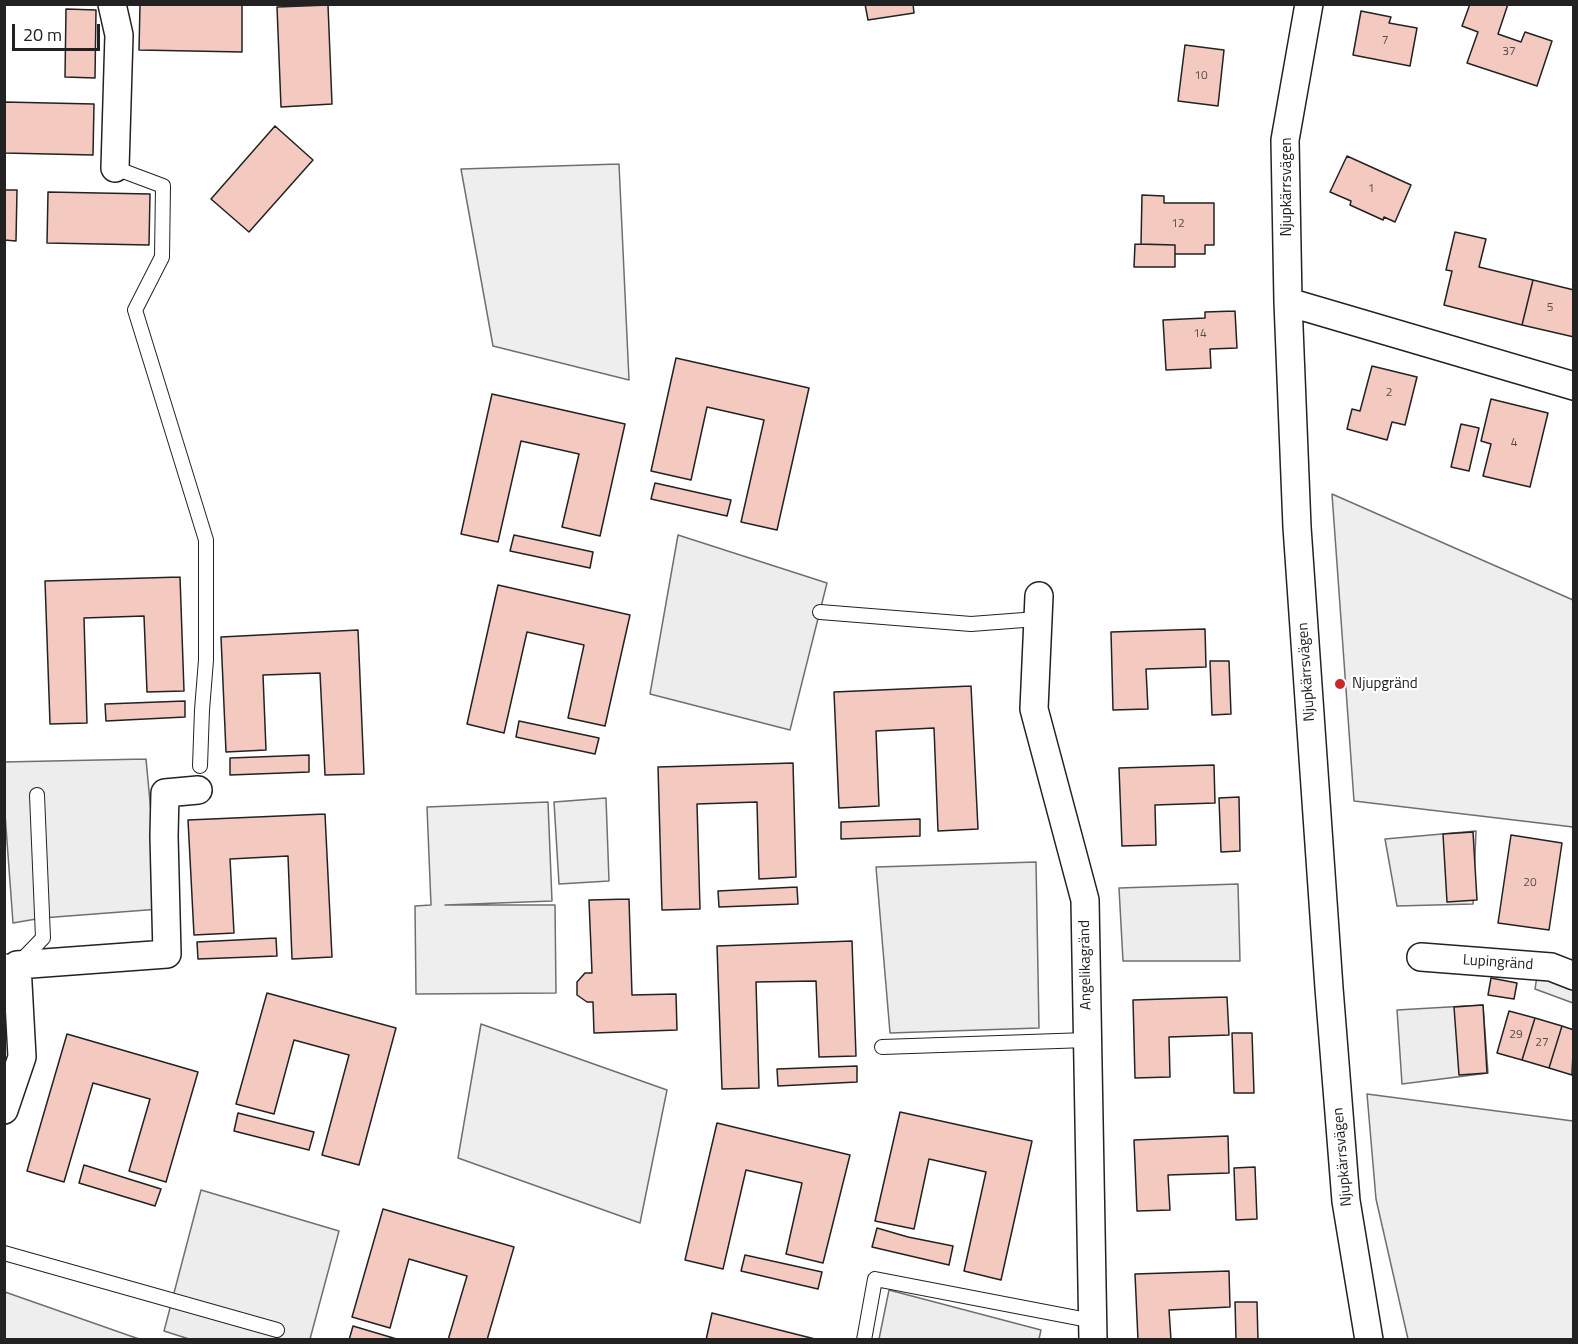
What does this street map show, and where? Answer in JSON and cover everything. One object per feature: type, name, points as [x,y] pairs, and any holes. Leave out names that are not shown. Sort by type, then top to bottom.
[{"type":"street","points":[[112,4],[118,35],[115,168]]},
{"type":"street","name":"Njupkärrsvägen","points":[[1309,4],[1285,140],[1288,302],[1297,527],[1346,1202],[1369,1340]]},
{"type":"street","points":[[1288,302],[1574,386]]},
{"type":"street","name":"Angelikagränd","points":[[1038,608],[1034,709],[1085,900],[1093,1330]]},
{"type":"street","points":[[4,1110],[22,1057],[11,963],[167,954],[165,793],[199,778]]},
{"type":"street","name":"Lupingränd","points":[[1421,957],[1551,967],[1574,975]]},
{"type":"lane","points":[[115,168],[163,186],[162,257],[135,310],[206,540],[206,660],[201,710],[199,778]]},
{"type":"lane","points":[[820,612],[971,624],[1038,608]]},
{"type":"lane","points":[[11,963],[43,938],[37,795]]},
{"type":"lane","points":[[882,1047],[1087,1040]]},
{"type":"lane","points":[[4,1253],[276,1330]]},
{"type":"lane","points":[[864,1340],[875,1279],[1093,1330]]},
{"type":"shaded area","points":[[619,164],[629,380],[493,346],[461,169]]},
{"type":"shaded area","points":[[1332,494],[1573,600],[1573,827],[1354,801]]},
{"type":"shaded area","points":[[678,535],[827,583],[790,730],[650,694]]},
{"type":"shaded area","points":[[146,759],[160,909],[42,918],[13,923],[5,814],[4,762]]},
{"type":"shaded area","points":[[606,798],[609,881],[559,884],[554,802]]},
{"type":"shaded area","points":[[548,802],[552,901],[445,905],[555,905],[556,993],[416,994],[415,906],[431,905],[427,807]]},
{"type":"shaded area","points":[[1476,831],[1473,904],[1397,906],[1385,839]]},
{"type":"shaded area","points":[[1036,862],[1039,1028],[890,1033],[876,867]]},
{"type":"shaded area","points":[[1238,884],[1240,961],[1123,961],[1119,888]]},
{"type":"shaded area","points":[[1537,976],[1573,988],[1573,1003],[1535,989]]},
{"type":"shaded area","points":[[1483,1005],[1488,1073],[1402,1084],[1397,1010]]},
{"type":"shaded area","points":[[481,1024],[667,1090],[640,1223],[458,1158]]},
{"type":"shaded area","points":[[1367,1094],[1573,1121],[1573,1339],[1408,1339],[1376,1199]]},
{"type":"shaded area","points":[[201,1190],[339,1231],[310,1339],[189,1339],[164,1331]]},
{"type":"shaded area","points":[[889,1290],[1041,1330],[1039,1339],[879,1339]]},
{"type":"shaded area","points":[[5,1292],[139,1339],[5,1339]]},
{"type":"building","points":[[140,4],[242,4],[242,52],[139,50]]},
{"type":"building","points":[[865,4],[913,4],[914,13],[868,20]]},
{"type":"building","points":[[1470,4],[1508,4],[1498,34],[1521,42],[1525,32],[1552,41],[1537,86],[1467,63],[1478,32],[1462,26]]},
{"type":"building","points":[[328,5],[332,104],[281,107],[277,7]]},
{"type":"building","points":[[66,9],[96,10],[95,78],[65,77]]},
{"type":"building","points":[[1361,11],[1391,17],[1389,23],[1417,28],[1410,66],[1353,55]]},
{"type":"building","points":[[1185,45],[1224,50],[1218,106],[1178,101]]},
{"type":"building","points":[[4,102],[94,104],[93,155],[4,153]]},
{"type":"building","points":[[275,126],[313,160],[249,232],[211,199]]},
{"type":"building","points":[[1347,156],[1411,185],[1395,222],[1384,217],[1383,220],[1350,205],[1351,201],[1330,192]]},
{"type":"building","points":[[4,190],[17,190],[16,241],[4,240]]},
{"type":"building","points":[[48,192],[150,194],[149,245],[47,243]]},
{"type":"building","points":[[1142,195],[1164,196],[1164,203],[1214,203],[1214,245],[1205,245],[1205,254],[1175,254],[1175,245],[1141,244]]},
{"type":"building","points":[[1455,232],[1486,239],[1479,267],[1533,280],[1522,325],[1444,305],[1452,271],[1446,270]]},
{"type":"building","points":[[1135,244],[1175,245],[1175,267],[1134,267]]},
{"type":"building","points":[[1533,280],[1574,290],[1574,337],[1522,325]]},
{"type":"building","points":[[1235,311],[1237,348],[1210,349],[1211,368],[1166,370],[1163,320],[1205,318],[1205,312]]},
{"type":"building","points":[[676,358],[809,388],[777,530],[741,522],[764,420],[707,407],[691,480],[651,471]]},
{"type":"building","points":[[1372,366],[1417,377],[1405,425],[1392,422],[1387,440],[1347,429],[1352,409],[1360,411]]},
{"type":"building","points":[[492,394],[625,424],[600,536],[562,527],[579,454],[521,441],[498,542],[461,534]]},
{"type":"building","points":[[1491,399],[1548,413],[1530,487],[1483,476],[1491,444],[1481,441]]},
{"type":"building","points":[[1461,424],[1479,428],[1469,471],[1451,467]]},
{"type":"building","points":[[655,483],[731,500],[727,516],[651,499]]},
{"type":"building","points":[[514,535],[593,552],[590,568],[510,551]]},
{"type":"building","points":[[180,577],[184,691],[147,692],[144,616],[84,618],[87,723],[50,724],[45,581]]},
{"type":"building","points":[[498,585],[630,615],[605,726],[568,718],[584,645],[527,632],[504,733],[467,724]]},
{"type":"building","points":[[1205,629],[1206,667],[1146,669],[1148,709],[1113,710],[1111,632]]},
{"type":"building","points":[[358,630],[364,774],[325,775],[320,673],[263,675],[266,750],[226,752],[221,637]]},
{"type":"building","points":[[1210,661],[1229,661],[1231,714],[1212,715]]},
{"type":"building","points":[[971,686],[978,829],[938,831],[934,728],[876,731],[879,806],[839,808],[834,692]]},
{"type":"building","points":[[185,701],[185,717],[106,721],[105,704]]},
{"type":"building","points":[[519,721],[599,738],[595,754],[516,737]]},
{"type":"building","points":[[309,755],[309,772],[230,775],[230,758]]},
{"type":"building","points":[[793,763],[796,877],[759,879],[757,802],[697,804],[700,909],[662,910],[658,767]]},
{"type":"building","points":[[1214,765],[1215,803],[1155,805],[1156,845],[1122,846],[1119,768]]},
{"type":"building","points":[[1239,797],[1240,851],[1221,852],[1219,798]]},
{"type":"building","points":[[325,814],[332,957],[292,959],[288,856],[230,859],[234,933],[194,935],[188,820]]},
{"type":"building","points":[[920,819],[920,836],[841,839],[841,822]]},
{"type":"building","points":[[1473,832],[1477,900],[1447,902],[1443,834]]},
{"type":"building","points":[[1511,835],[1562,843],[1549,930],[1498,923]]},
{"type":"building","points":[[797,887],[798,904],[719,907],[718,891]]},
{"type":"building","points":[[629,899],[632,995],[676,994],[677,1030],[594,1033],[593,1002],[587,1002],[577,995],[577,982],[585,973],[592,973],[589,900]]},
{"type":"building","points":[[276,938],[277,956],[198,959],[197,942]]},
{"type":"building","points":[[852,941],[856,1056],[819,1057],[816,981],[756,982],[759,1088],[722,1089],[717,946]]},
{"type":"building","points":[[1491,978],[1517,983],[1514,999],[1488,995]]},
{"type":"building","points":[[267,993],[396,1028],[359,1165],[322,1155],[349,1055],[294,1040],[274,1114],[236,1104]]},
{"type":"building","points":[[1227,997],[1229,1035],[1169,1037],[1170,1077],[1135,1078],[1133,1000]]},
{"type":"building","points":[[1483,1005],[1487,1073],[1459,1075],[1454,1007]]},
{"type":"building","points":[[1509,1011],[1535,1018],[1522,1060],[1497,1053]]},
{"type":"building","points":[[1535,1018],[1562,1026],[1549,1068],[1522,1060]]},
{"type":"building","points":[[1562,1026],[1574,1030],[1572,1075],[1549,1068]]},
{"type":"building","points":[[1232,1033],[1252,1033],[1254,1093],[1234,1093]]},
{"type":"building","points":[[67,1034],[198,1072],[166,1182],[129,1171],[150,1099],[93,1083],[64,1182],[27,1171]]},
{"type":"building","points":[[857,1066],[857,1082],[778,1086],[777,1069]]},
{"type":"building","points":[[900,1112],[1032,1141],[1001,1280],[964,1271],[986,1172],[929,1159],[914,1229],[875,1221]]},
{"type":"building","points":[[238,1113],[314,1132],[309,1150],[234,1131]]},
{"type":"building","points":[[717,1123],[850,1155],[823,1263],[786,1254],[802,1183],[746,1170],[723,1269],[685,1260]]},
{"type":"building","points":[[1228,1136],[1229,1173],[1168,1175],[1170,1210],[1137,1211],[1134,1140]]},
{"type":"building","points":[[84,1165],[161,1189],[155,1206],[79,1183]]},
{"type":"building","points":[[1255,1167],[1257,1219],[1236,1220],[1234,1168]]},
{"type":"building","points":[[383,1209],[514,1247],[487,1340],[448,1340],[467,1276],[409,1259],[390,1328],[352,1317]]},
{"type":"building","points":[[877,1228],[953,1246],[949,1265],[872,1247]]},
{"type":"building","points":[[745,1255],[822,1272],[818,1289],[741,1271]]},
{"type":"building","points":[[1229,1271],[1230,1307],[1169,1310],[1171,1340],[1138,1340],[1135,1274]]},
{"type":"building","points":[[1235,1302],[1257,1302],[1258,1340],[1236,1340]]},
{"type":"building","points":[[712,1313],[819,1340],[706,1340]]},
{"type":"building","points":[[353,1326],[400,1340],[349,1340]]},
{"type":"place","name":"Njupgränd","points":[[1340,684]]}]
